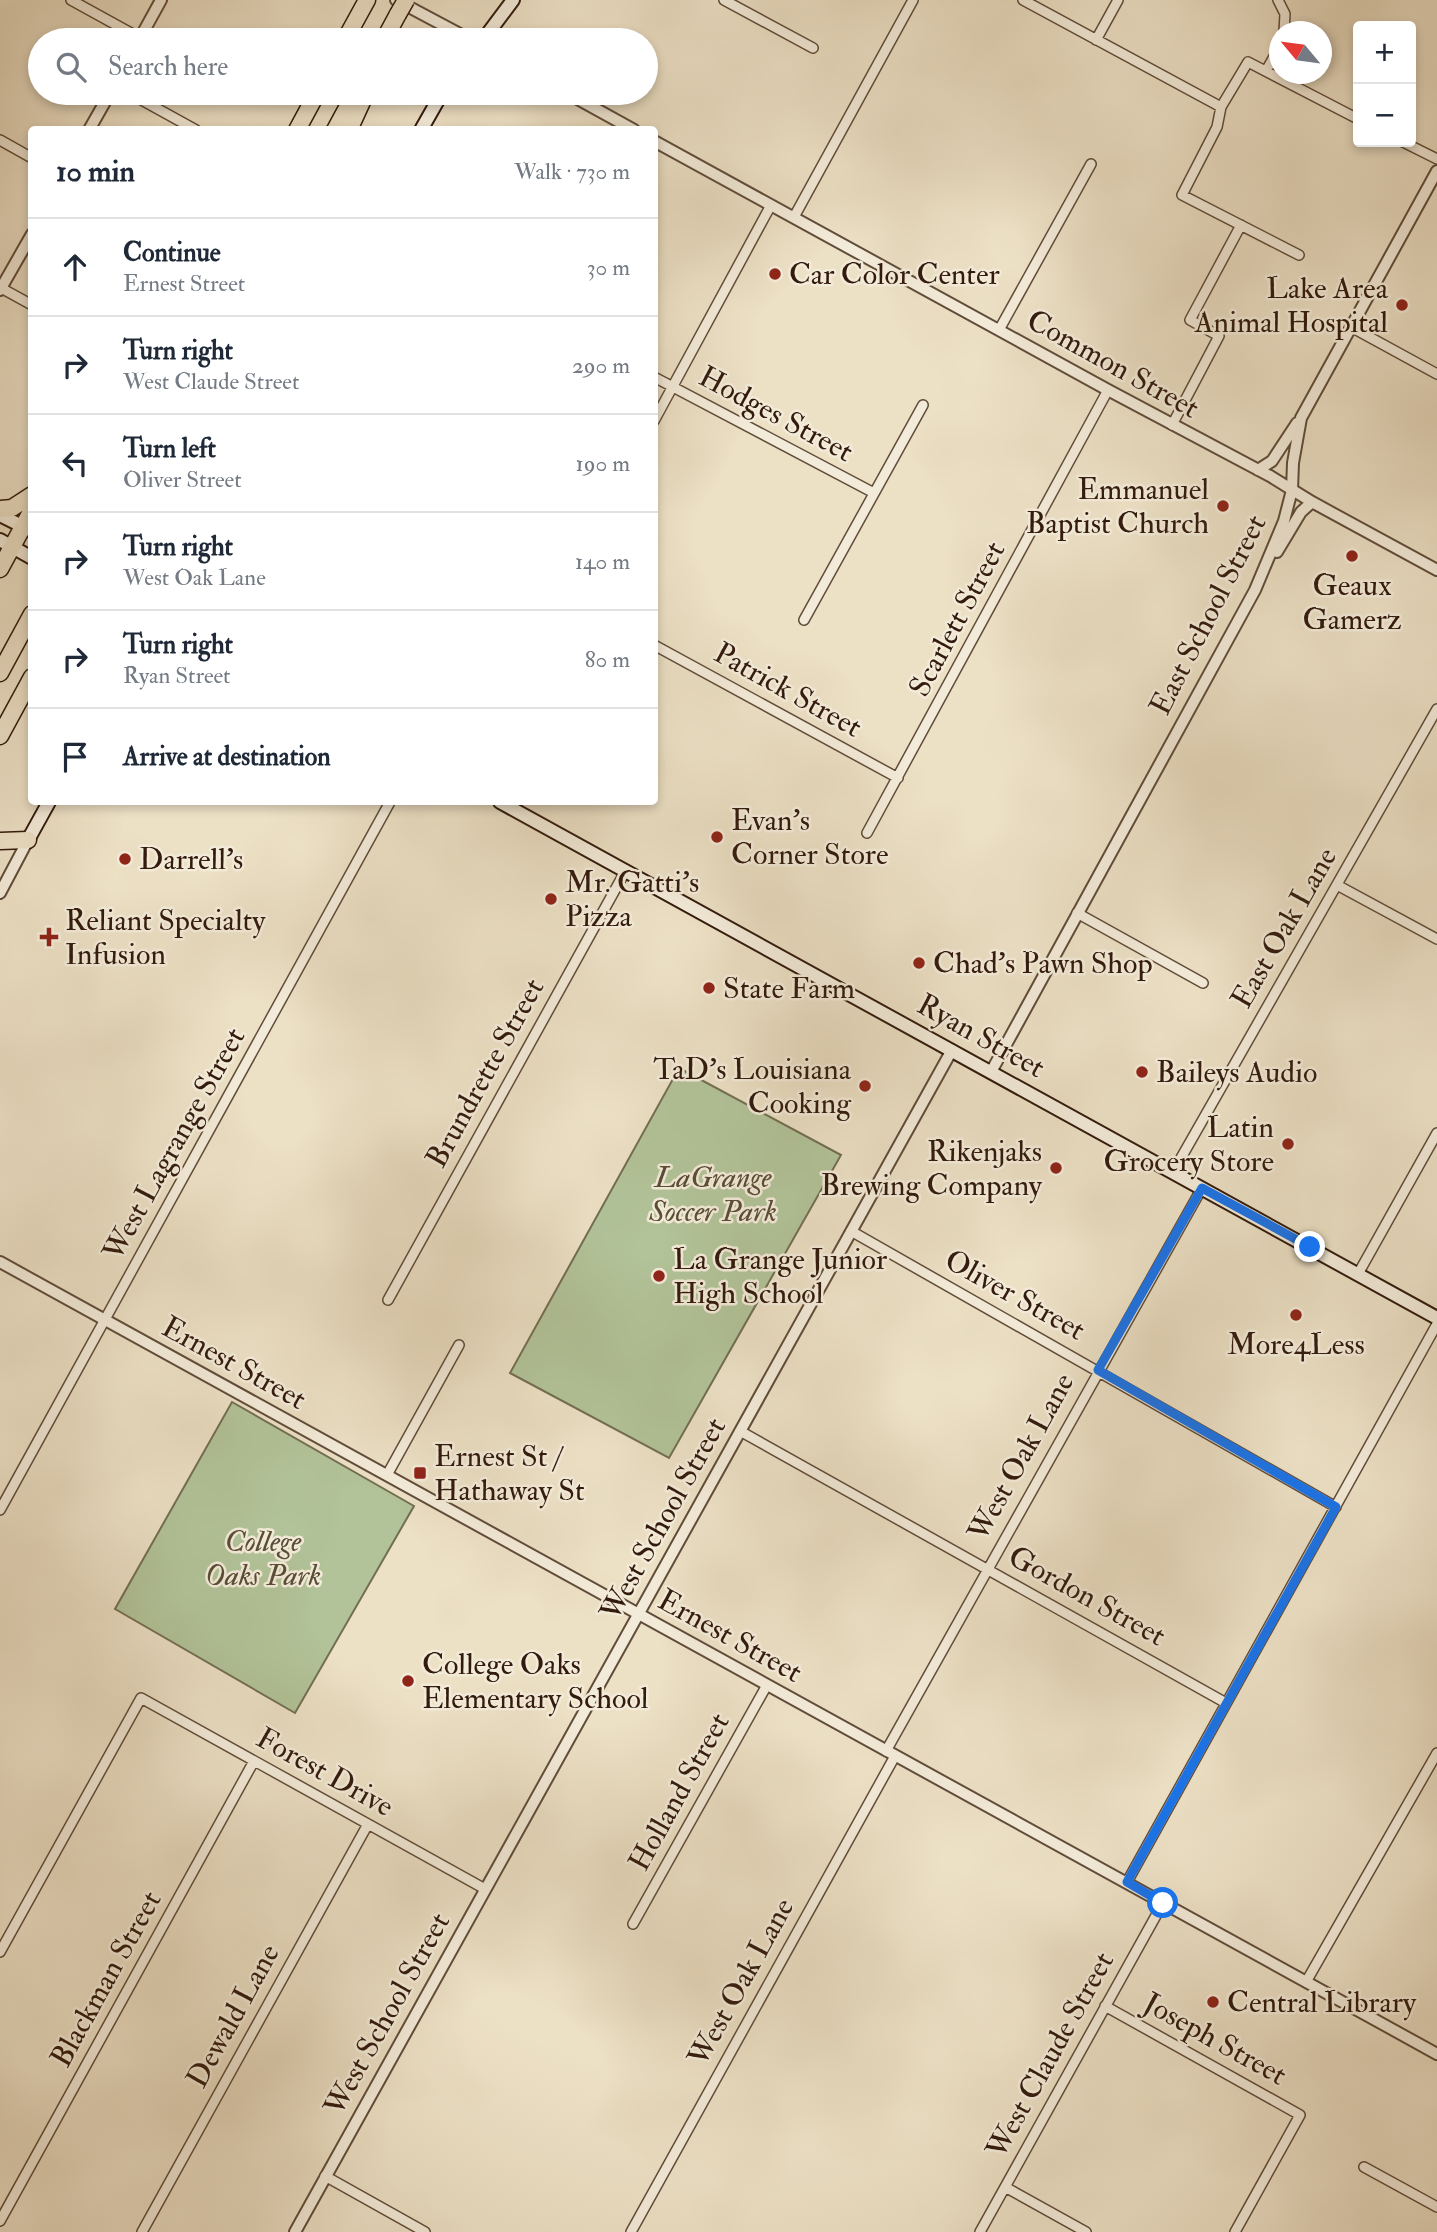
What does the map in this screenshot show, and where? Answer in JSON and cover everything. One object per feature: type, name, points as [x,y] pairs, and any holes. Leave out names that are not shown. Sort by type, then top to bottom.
[{"type":"highway","points":[[352,28],[367,0]]},
{"type":"highway","points":[[390,28],[406,0]]},
{"type":"highway","points":[[299,126],[311,105]]},
{"type":"highway","points":[[337,126],[349,105]]},
{"type":"highway","points":[[351,126],[360,105]]},
{"type":"highway","points":[[0,509],[12,508],[28,498]]},
{"type":"highway","points":[[0,569],[6,544],[27,529]]},
{"type":"highway","points":[[0,673],[28,621]]},
{"type":"highway","points":[[0,736],[28,684]]},
{"type":"highway","points":[[0,841],[28,840]]},
{"type":"main road","points":[[492,28],[513,0]]},
{"type":"main road","points":[[423,126],[435,105]]},
{"type":"main road","points":[[0,515],[27,529]]},
{"type":"main road","points":[[6,544],[28,556]]},
{"type":"main road","points":[[28,840],[47,805]]},
{"type":"main road","name":"Ryan Street","points":[[506,805],[1437,1318]]},
{"type":"street","points":[[71,0],[121,28]]},
{"type":"street","points":[[146,28],[161,0]]},
{"type":"street","points":[[396,0],[448,28]]},
{"type":"street","points":[[724,0],[813,48]]},
{"type":"street","points":[[794,218],[913,0]]},
{"type":"street","points":[[1023,0],[1221,107]]},
{"type":"street","points":[[1096,40],[1118,0]]},
{"type":"street","points":[[1278,0],[1285,14],[1285,21]]},
{"type":"street","points":[[1300,256],[1182,195],[1217,127],[1221,107],[1248,62],[1353,115]]},
{"type":"street","points":[[1266,71],[1269,65]]},
{"type":"street","points":[[91,126],[103,105]]},
{"type":"street","points":[[151,105],[190,126]]},
{"type":"street","points":[[589,105],[627,126]]},
{"type":"street","points":[[0,140],[28,156]]},
{"type":"street","name":"Common Street","points":[[658,143],[1437,570]]},
{"type":"street","points":[[1413,147],[1437,159]]},
{"type":"street","points":[[999,330],[1091,163]]},
{"type":"street","name":"East School Street","points":[[991,1072],[1255,590],[1284,521],[1292,490],[1293,463],[1301,418],[1436,177]]},
{"type":"street","points":[[658,414],[771,205]]},
{"type":"street","points":[[1172,425],[1219,336],[1190,320],[1241,225]]},
{"type":"street","points":[[28,241],[1,289],[28,303]]},
{"type":"street","points":[[1351,327],[1437,374]]},
{"type":"street","name":"Hodges Street","points":[[658,379],[874,493]]},
{"type":"street","name":"Scarlett Street","points":[[867,833],[1108,390]]},
{"type":"street","points":[[804,620],[923,405]]},
{"type":"street","points":[[1258,470],[1272,461],[1301,418]]},
{"type":"street","points":[[1255,590],[1301,512],[1312,502]]},
{"type":"street","name":"Patrick Street","points":[[658,647],[898,778]]},
{"type":"street","name":"East Oak Lane","points":[[1173,1172],[1437,709]]},
{"type":"street","name":"West Lagrange Street","points":[[0,1510],[388,805]]},
{"type":"street","points":[[0,894],[28,840]]},
{"type":"street","name":"Brundrette Street","points":[[388,1300],[626,870]]},
{"type":"street","points":[[1336,885],[1437,939]]},
{"type":"street","points":[[1077,913],[1203,983]]},
{"type":"street","name":"West School Street","points":[[295,2232],[952,1050]]},
{"type":"street","points":[[1358,1274],[1437,1133]]},
{"type":"street","name":"West Oak Lane","points":[[631,2232],[987,1569],[1202,1188]]},
{"type":"street","name":"Oliver Street","points":[[851,1231],[1336,1507]]},
{"type":"street","name":"Ernest Street","points":[[0,1262],[1437,2054]]},
{"type":"street","points":[[1127,1882],[1437,1324]]},
{"type":"street","points":[[387,1475],[459,1345]]},
{"type":"street","name":"Gordon Street","points":[[740,1431],[1226,1703]]},
{"type":"street","name":"Holland Street","points":[[633,1924],[767,1685]]},
{"type":"street","name":"Forest Drive","points":[[0,1952],[141,1698],[485,1889]]},
{"type":"street","points":[[1306,1982],[1437,1753]]},
{"type":"street","name":"Blackman Street","points":[[0,2221],[254,1761]]},
{"type":"street","name":"Dewald Lane","points":[[142,2232],[368,1824]]},
{"type":"street","name":"West Claude Street","points":[[980,2232],[1163,1903]]},
{"type":"street","name":"Joseph Street","points":[[1105,2006],[1300,2115],[1235,2232]]},
{"type":"street","points":[[1364,2167],[1437,2207]]},
{"type":"street","points":[[326,2176],[425,2232]]},
{"type":"street","points":[[1005,2187],[1086,2232]]},
{"type":"green space","name":"LaGrange Soccer Park","points":[[679,1068],[841,1155],[669,1458],[510,1373]]},
{"type":"green space","name":"College Oaks Park","points":[[232,1402],[414,1506],[295,1713],[115,1609]]},
{"type":"place","name":"Car Color Center","points":[[775,274]]},
{"type":"place","name":"Lake Area Animal Hospital","points":[[1402,305]]},
{"type":"place","name":"Emmanuel Baptist Church","points":[[1223,506]]},
{"type":"place","name":"Geaux Gamerz","points":[[1352,556]]},
{"type":"place","name":"Evan's Corner Store","points":[[717,837]]},
{"type":"place","name":"Darrell's","points":[[125,859]]},
{"type":"place","name":"Mr. Gatti's Pizza","points":[[551,899]]},
{"type":"place","name":"Reliant Specialty Infusion","points":[[49,937]]},
{"type":"place","name":"Chad's Pawn Shop","points":[[919,963]]},
{"type":"place","name":"State Farm","points":[[709,988]]},
{"type":"place","name":"Baileys Audio","points":[[1142,1072]]},
{"type":"place","name":"TaD's Louisiana Cooking","points":[[865,1086]]},
{"type":"place","name":"Latin Grocery Store","points":[[1288,1144]]},
{"type":"place","name":"Rikenjaks Brewing Company","points":[[1056,1168]]},
{"type":"place","name":"La Grange Junior High School","points":[[659,1276]]},
{"type":"place","name":"More4Less","points":[[1296,1315]]},
{"type":"place","name":"Ernest St / Hathaway St","points":[[420,1473]]},
{"type":"place","name":"College Oaks Elementary School","points":[[408,1681]]},
{"type":"place","name":"Central Library","points":[[1213,2002]]},
{"type":"route","points":[[1163,1903],[1127,1882],[1336,1507],[1098,1370],[1202,1188],[1310,1247]]}]
